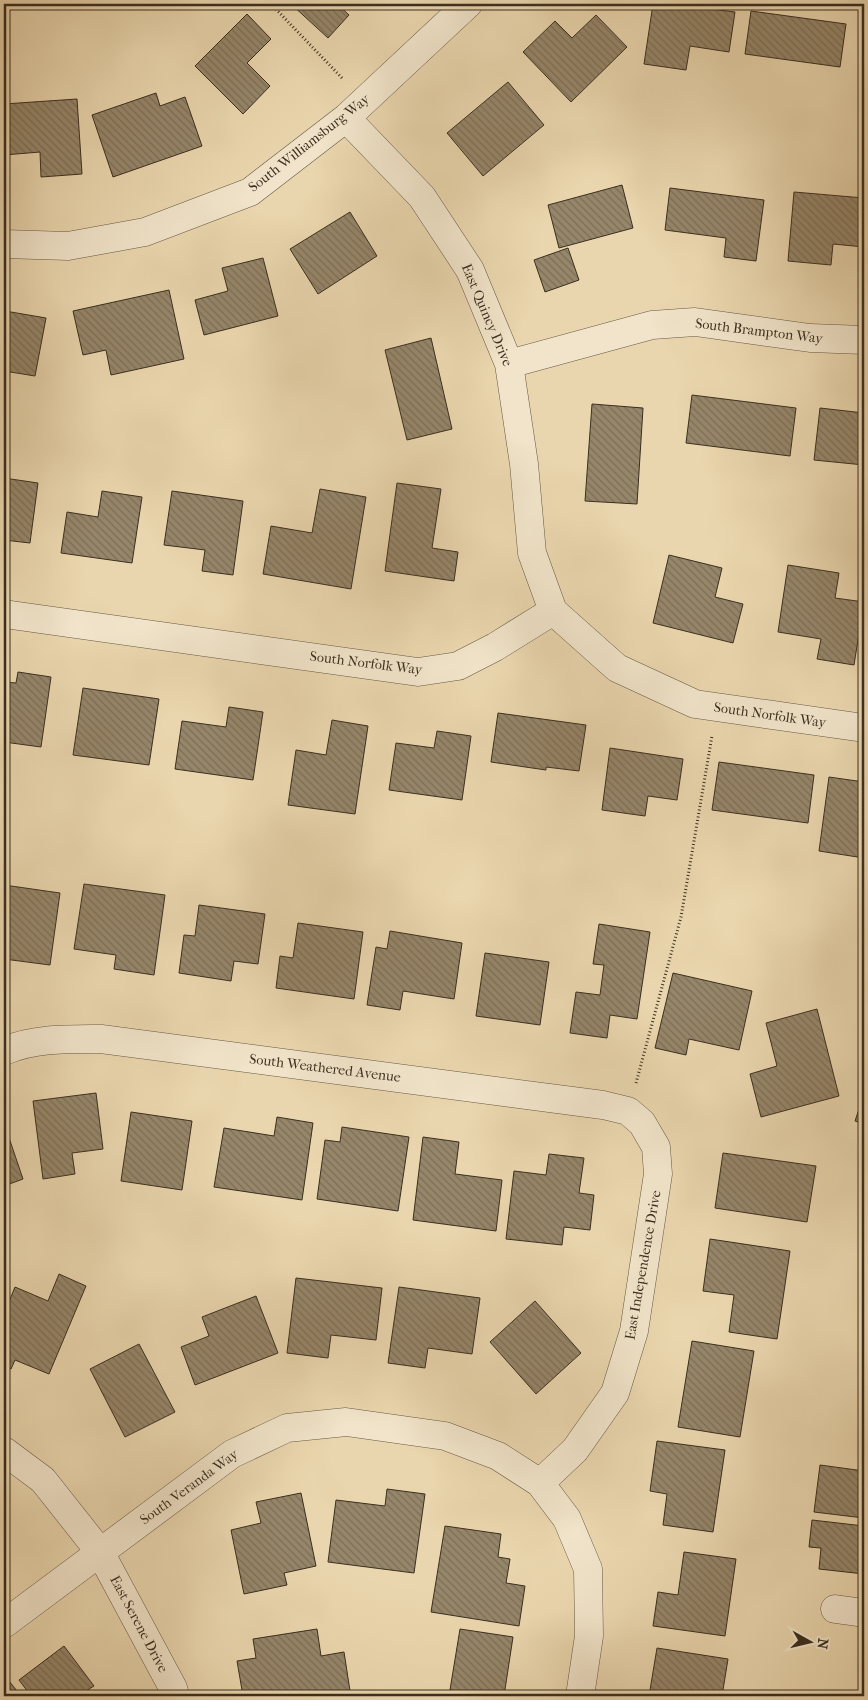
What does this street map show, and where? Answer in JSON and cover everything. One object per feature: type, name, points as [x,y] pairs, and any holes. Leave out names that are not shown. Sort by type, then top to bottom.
[{"type":"street","name":"South Williamsburg Way","points":[[4,244],[68,246],[145,232],[250,192],[346,118],[468,4]]},
{"type":"street","name":"East Quincy Drive","points":[[346,118],[422,196],[470,270],[509,364],[524,464],[532,553],[553,611]]},
{"type":"street","name":"South Brampton Way","points":[[509,364],[652,325],[695,322],[810,338],[864,340]]},
{"type":"street","name":"South Norfolk Way","points":[[4,614],[418,672],[458,666],[494,648],[553,611],[617,668],[695,704],[864,728]]},
{"type":"street","name":"South Weathered Avenue","points":[[4,1051],[18,1045],[62,1038],[101,1039],[603,1105],[635,1117]]},
{"type":"street","name":"East Independence Drive","points":[[540,1483],[575,1450],[615,1393],[634,1331],[658,1174],[656,1147],[635,1117]]},
{"type":"street","name":"South Veranda Way","points":[[4,1624],[232,1454],[287,1428],[346,1422],[445,1436],[498,1456],[540,1483]]},
{"type":"street","name":"East Serene Drive","points":[[4,1451],[43,1480],[100,1552],[173,1688],[175,1696]]},
{"type":"street","points":[[540,1483],[566,1519],[588,1569],[589,1636],[580,1696]]},
{"type":"street","points":[[835,1609],[864,1613]]},
{"type":"path","points":[[271,4],[346,81]]},
{"type":"path","points":[[635,1117],[681,917],[713,730]]},
{"type":"building","points":[[291,4],[337,4],[349,15],[328,38]]},
{"type":"building","points":[[653,4],[673,4],[735,12],[729,52],[690,46],[686,70],[644,64]]},
{"type":"building","points":[[751,11],[846,24],[840,67],[745,54]]},
{"type":"building","points":[[247,14],[271,39],[247,63],[270,86],[243,114],[195,66]]},
{"type":"building","points":[[596,15],[627,47],[571,102],[523,52],[555,21],[572,38]]},
{"type":"building","points":[[508,82],[544,125],[483,176],[447,133]]},
{"type":"building","points":[[156,93],[160,106],[185,97],[202,146],[113,177],[92,115]]},
{"type":"building","points":[[77,99],[82,174],[41,177],[40,152],[4,155],[4,104]]},
{"type":"building","points":[[622,185],[633,228],[559,248],[548,205]]},
{"type":"building","points":[[670,188],[764,200],[756,261],[724,257],[726,238],[665,230]]},
{"type":"building","points":[[794,192],[864,198],[864,247],[833,244],[831,265],[788,261]]},
{"type":"building","points":[[350,212],[377,256],[318,294],[290,249]]},
{"type":"building","points":[[568,248],[579,280],[545,292],[534,260]]},
{"type":"building","points":[[263,258],[278,316],[204,335],[195,300],[228,291],[222,268]]},
{"type":"building","points":[[169,290],[184,359],[111,375],[106,350],[83,355],[73,311]]},
{"type":"building","points":[[5,311],[46,318],[35,376],[4,371]]},
{"type":"building","points":[[431,338],[452,429],[407,440],[385,350]]},
{"type":"building","points":[[692,395],[796,408],[790,456],[686,443]]},
{"type":"building","points":[[592,404],[643,408],[637,504],[585,501]]},
{"type":"building","points":[[820,408],[864,413],[864,465],[814,460]]},
{"type":"building","points":[[4,478],[38,483],[30,543],[4,540]]},
{"type":"building","points":[[397,483],[441,489],[432,548],[458,552],[454,581],[385,571]]},
{"type":"building","points":[[320,489],[366,497],[351,589],[263,574],[271,526],[312,533]]},
{"type":"building","points":[[102,491],[142,497],[132,563],[61,553],[67,512],[98,517]]},
{"type":"building","points":[[172,491],[243,501],[233,575],[202,571],[205,550],[164,545]]},
{"type":"building","points":[[669,555],[722,568],[715,597],[743,604],[733,643],[653,623]]},
{"type":"building","points":[[788,565],[839,573],[835,598],[864,602],[854,665],[817,659],[821,639],[778,632]]},
{"type":"building","points":[[18,672],[51,677],[41,747],[4,742],[4,682],[16,683]]},
{"type":"building","points":[[83,688],[159,699],[149,765],[73,755]]},
{"type":"building","points":[[229,707],[263,712],[253,780],[175,769],[182,721],[226,727]]},
{"type":"building","points":[[498,713],[586,725],[579,771],[546,767],[546,770],[491,762]]},
{"type":"building","points":[[332,720],[368,726],[355,814],[288,805],[296,750],[326,755]]},
{"type":"building","points":[[437,731],[471,736],[462,800],[389,790],[396,743],[434,748]]},
{"type":"building","points":[[610,748],[683,759],[677,800],[648,796],[645,816],[602,810]]},
{"type":"building","points":[[719,762],[814,775],[808,823],[712,810]]},
{"type":"building","points":[[829,777],[864,782],[864,858],[819,851]]},
{"type":"building","points":[[84,884],[165,895],[154,975],[114,969],[116,955],[74,949]]},
{"type":"building","points":[[4,885],[60,893],[50,965],[4,959]]},
{"type":"building","points":[[199,905],[265,914],[258,964],[234,961],[231,981],[179,973],[184,935],[195,936]]},
{"type":"building","points":[[298,923],[363,932],[354,999],[276,988],[280,956],[293,958]]},
{"type":"building","points":[[599,924],[650,932],[637,1019],[610,1015],[607,1038],[570,1033],[576,992],[600,995],[604,965],[593,964]]},
{"type":"building","points":[[390,931],[462,943],[454,999],[403,991],[400,1010],[367,1005],[376,947],[387,949]]},
{"type":"building","points":[[485,953],[549,962],[540,1025],[476,1016]]},
{"type":"building","points":[[673,973],[752,991],[739,1050],[689,1039],[686,1055],[655,1048]]},
{"type":"building","points":[[817,1009],[839,1096],[761,1117],[750,1074],[777,1066],[766,1023]]},
{"type":"building","points":[[96,1093],[103,1149],[72,1153],[75,1174],[43,1179],[33,1101]]},
{"type":"building","points":[[864,1094],[864,1124],[855,1121]]},
{"type":"building","points":[[131,1112],[192,1121],[182,1190],[121,1181]]},
{"type":"building","points":[[277,1117],[313,1123],[302,1200],[214,1187],[224,1128],[274,1136]]},
{"type":"building","points":[[4,1126],[23,1179],[4,1186]]},
{"type":"building","points":[[342,1127],[409,1137],[398,1211],[317,1199],[325,1140],[340,1142]]},
{"type":"building","points":[[423,1137],[459,1142],[455,1174],[502,1180],[496,1231],[413,1220]]},
{"type":"building","points":[[723,1153],[816,1166],[807,1222],[715,1208]]},
{"type":"building","points":[[549,1154],[584,1158],[579,1193],[594,1195],[590,1230],[564,1227],[562,1245],[506,1239],[514,1171],[546,1175]]},
{"type":"building","points":[[710,1239],[790,1251],[777,1339],[729,1332],[734,1295],[703,1291]]},
{"type":"building","points":[[59,1274],[86,1286],[49,1374],[15,1360],[11,1369],[4,1366],[4,1314],[15,1287],[48,1301]]},
{"type":"building","points":[[296,1278],[382,1288],[376,1340],[331,1335],[328,1358],[287,1353]]},
{"type":"building","points":[[399,1287],[480,1298],[472,1354],[428,1348],[425,1368],[388,1363]]},
{"type":"building","points":[[256,1296],[278,1353],[195,1385],[181,1347],[209,1336],[202,1317]]},
{"type":"building","points":[[535,1301],[581,1353],[536,1394],[490,1342]]},
{"type":"building","points":[[692,1341],[754,1351],[740,1437],[678,1427]]},
{"type":"building","points":[[139,1344],[175,1412],[125,1437],[90,1369]]},
{"type":"building","points":[[657,1441],[725,1450],[713,1532],[663,1525],[667,1494],[650,1491]]},
{"type":"building","points":[[820,1465],[864,1471],[864,1518],[814,1512]]},
{"type":"building","points":[[387,1489],[425,1494],[414,1573],[328,1562],[336,1500],[385,1506]]},
{"type":"building","points":[[301,1493],[316,1566],[284,1573],[287,1585],[244,1594],[231,1530],[261,1523],[256,1502]]},
{"type":"building","points":[[812,1520],[864,1526],[864,1574],[819,1569],[821,1548],[809,1547]]},
{"type":"building","points":[[445,1526],[501,1534],[498,1557],[510,1559],[506,1583],[525,1586],[519,1626],[431,1612]]},
{"type":"building","points":[[684,1552],[736,1559],[725,1636],[653,1626],[658,1592],[678,1595]]},
{"type":"building","points":[[317,1629],[321,1656],[344,1652],[350,1691],[317,1696],[286,1696],[286,1692],[243,1696],[237,1661],[256,1658],[253,1639]]},
{"type":"building","points":[[460,1629],[513,1637],[504,1696],[449,1696]]},
{"type":"building","points":[[64,1646],[94,1686],[81,1694],[83,1696],[31,1696],[19,1680]]},
{"type":"building","points":[[657,1648],[728,1659],[722,1696],[649,1696]]},
{"type":"building","points":[[9,1681],[21,1696],[4,1696],[4,1686]]}]
